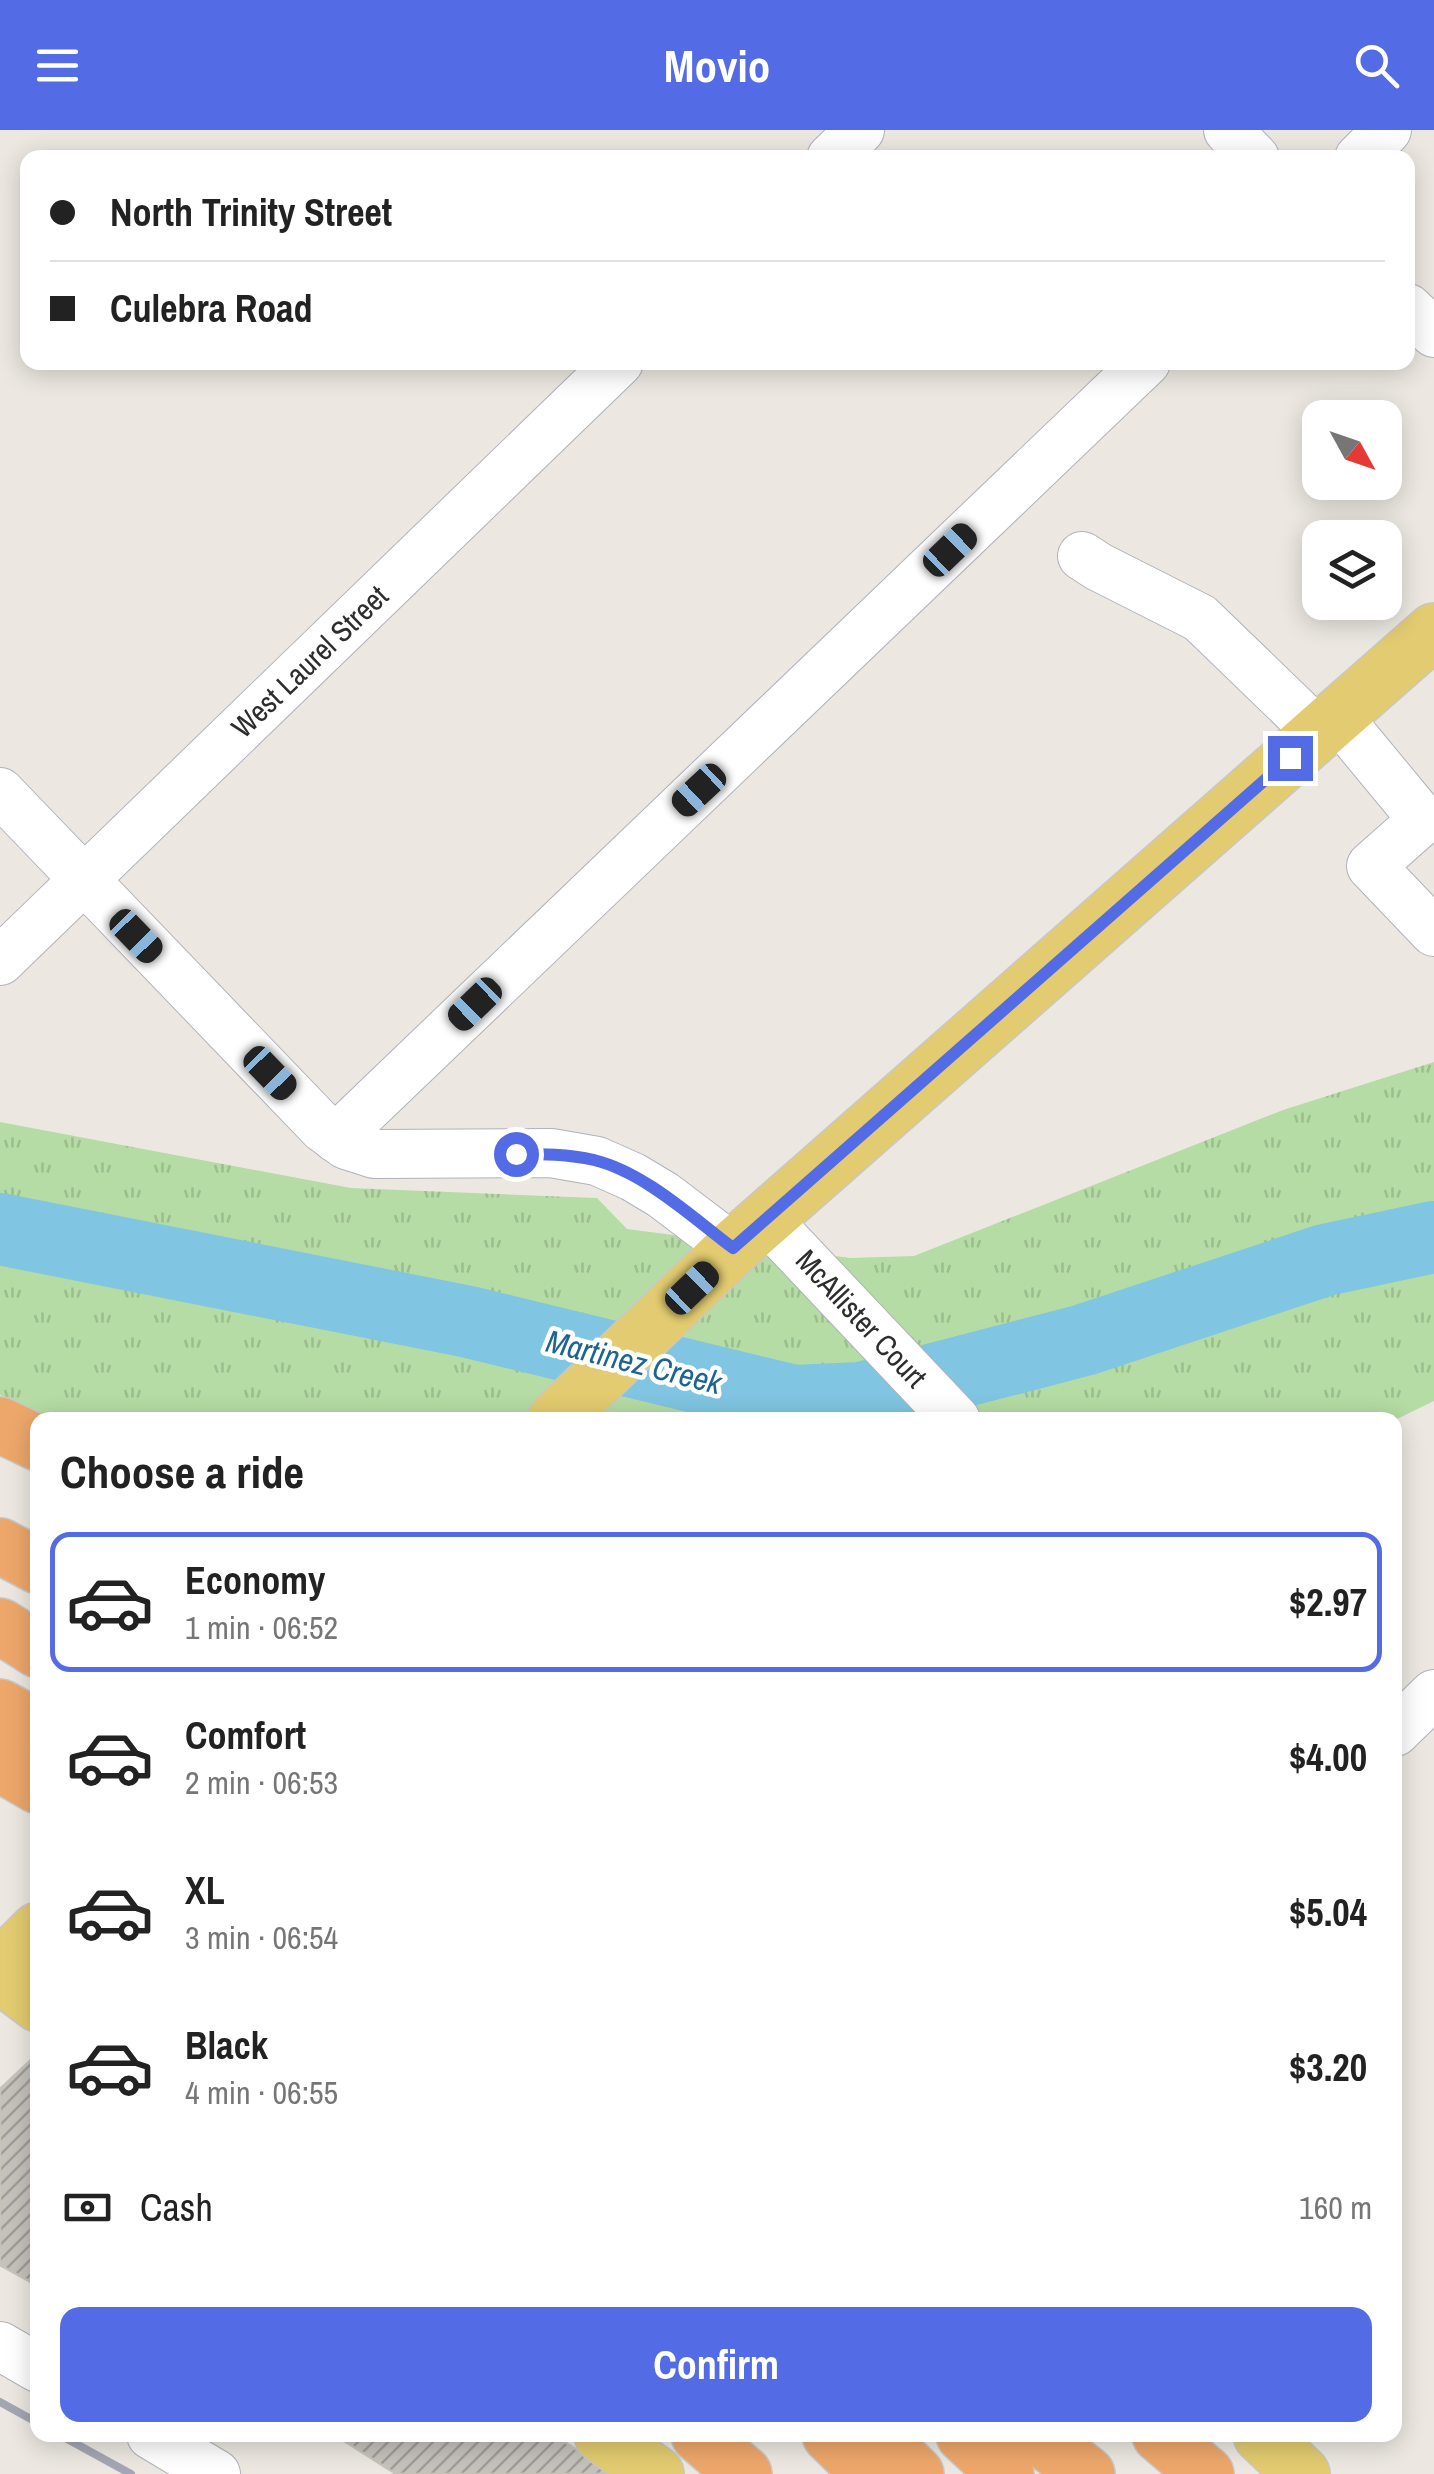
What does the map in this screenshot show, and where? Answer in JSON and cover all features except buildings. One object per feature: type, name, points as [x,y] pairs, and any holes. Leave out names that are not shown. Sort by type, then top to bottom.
[{"type":"highway","points":[[0,1424],[30,1439]]},
{"type":"highway","points":[[0,1546],[30,1562]]},
{"type":"highway","points":[[0,1626],[30,1645]]},
{"type":"highway","points":[[0,1707],[30,1724]]},
{"type":"highway","points":[[0,1764],[30,1781]]},
{"type":"highway","points":[[706,2442],[744,2474]]},
{"type":"highway","points":[[837,2442],[870,2474]]},
{"type":"highway","points":[[883,2442],[916,2474]]},
{"type":"highway","points":[[972,2442],[1006,2474]]},
{"type":"highway","points":[[1047,2442],[1090,2474]]},
{"type":"highway","points":[[1057,2442],[1090,2474]]},
{"type":"highway","points":[[1168,2442],[1206,2474]]},
{"type":"main road","points":[[563,1412],[750,1233],[1434,631]]},
{"type":"main road","points":[[30,1939],[0,1971],[30,1997]]},
{"type":"main road","points":[[612,2442],[656,2474]]},
{"type":"main road","points":[[1268,2442],[1302,2474]]},
{"type":"street","points":[[839,150],[860,130]]},
{"type":"street","points":[[1228,130],[1247,150]]},
{"type":"street","points":[[1367,150],[1387,130]]},
{"type":"street","points":[[1415,315],[1434,333]]},
{"type":"street","name":"West Laurel Street","points":[[0,961],[611,370]]},
{"type":"street","points":[[0,792],[322,1128],[336,1138],[1138,370]]},
{"type":"street","points":[[1082,556],[1200,618],[1428,815],[1371,866],[1434,932]]},
{"type":"street","name":"McAllister Court","points":[[336,1138],[374,1154],[551,1154],[598,1161],[750,1233],[821,1276],[948,1412]]},
{"type":"street","points":[[1402,1725],[1434,1694]]},
{"type":"street","points":[[0,2346],[30,2363]]},
{"type":"street","points":[[163,2442],[216,2474]]},
{"type":"green space","points":[[1434,1062],[1434,1401],[1402,1417],[1402,1412],[37,1412],[0,1395],[0,1122],[351,1188],[597,1198],[627,1229],[850,1258],[914,1256],[1283,1110]]},
{"type":"waterway","name":"Martinez Creek","points":[[0,1229],[469,1322],[794,1401],[861,1398],[1084,1340],[1325,1260],[1434,1237]]},
{"type":"railway","points":[[0,2402],[30,2419]]},
{"type":"railway","points":[[73,2442],[131,2474]]},
{"type":"route","points":[[516,1154],[598,1161],[663,1195],[733,1248],[1290,758]]}]
